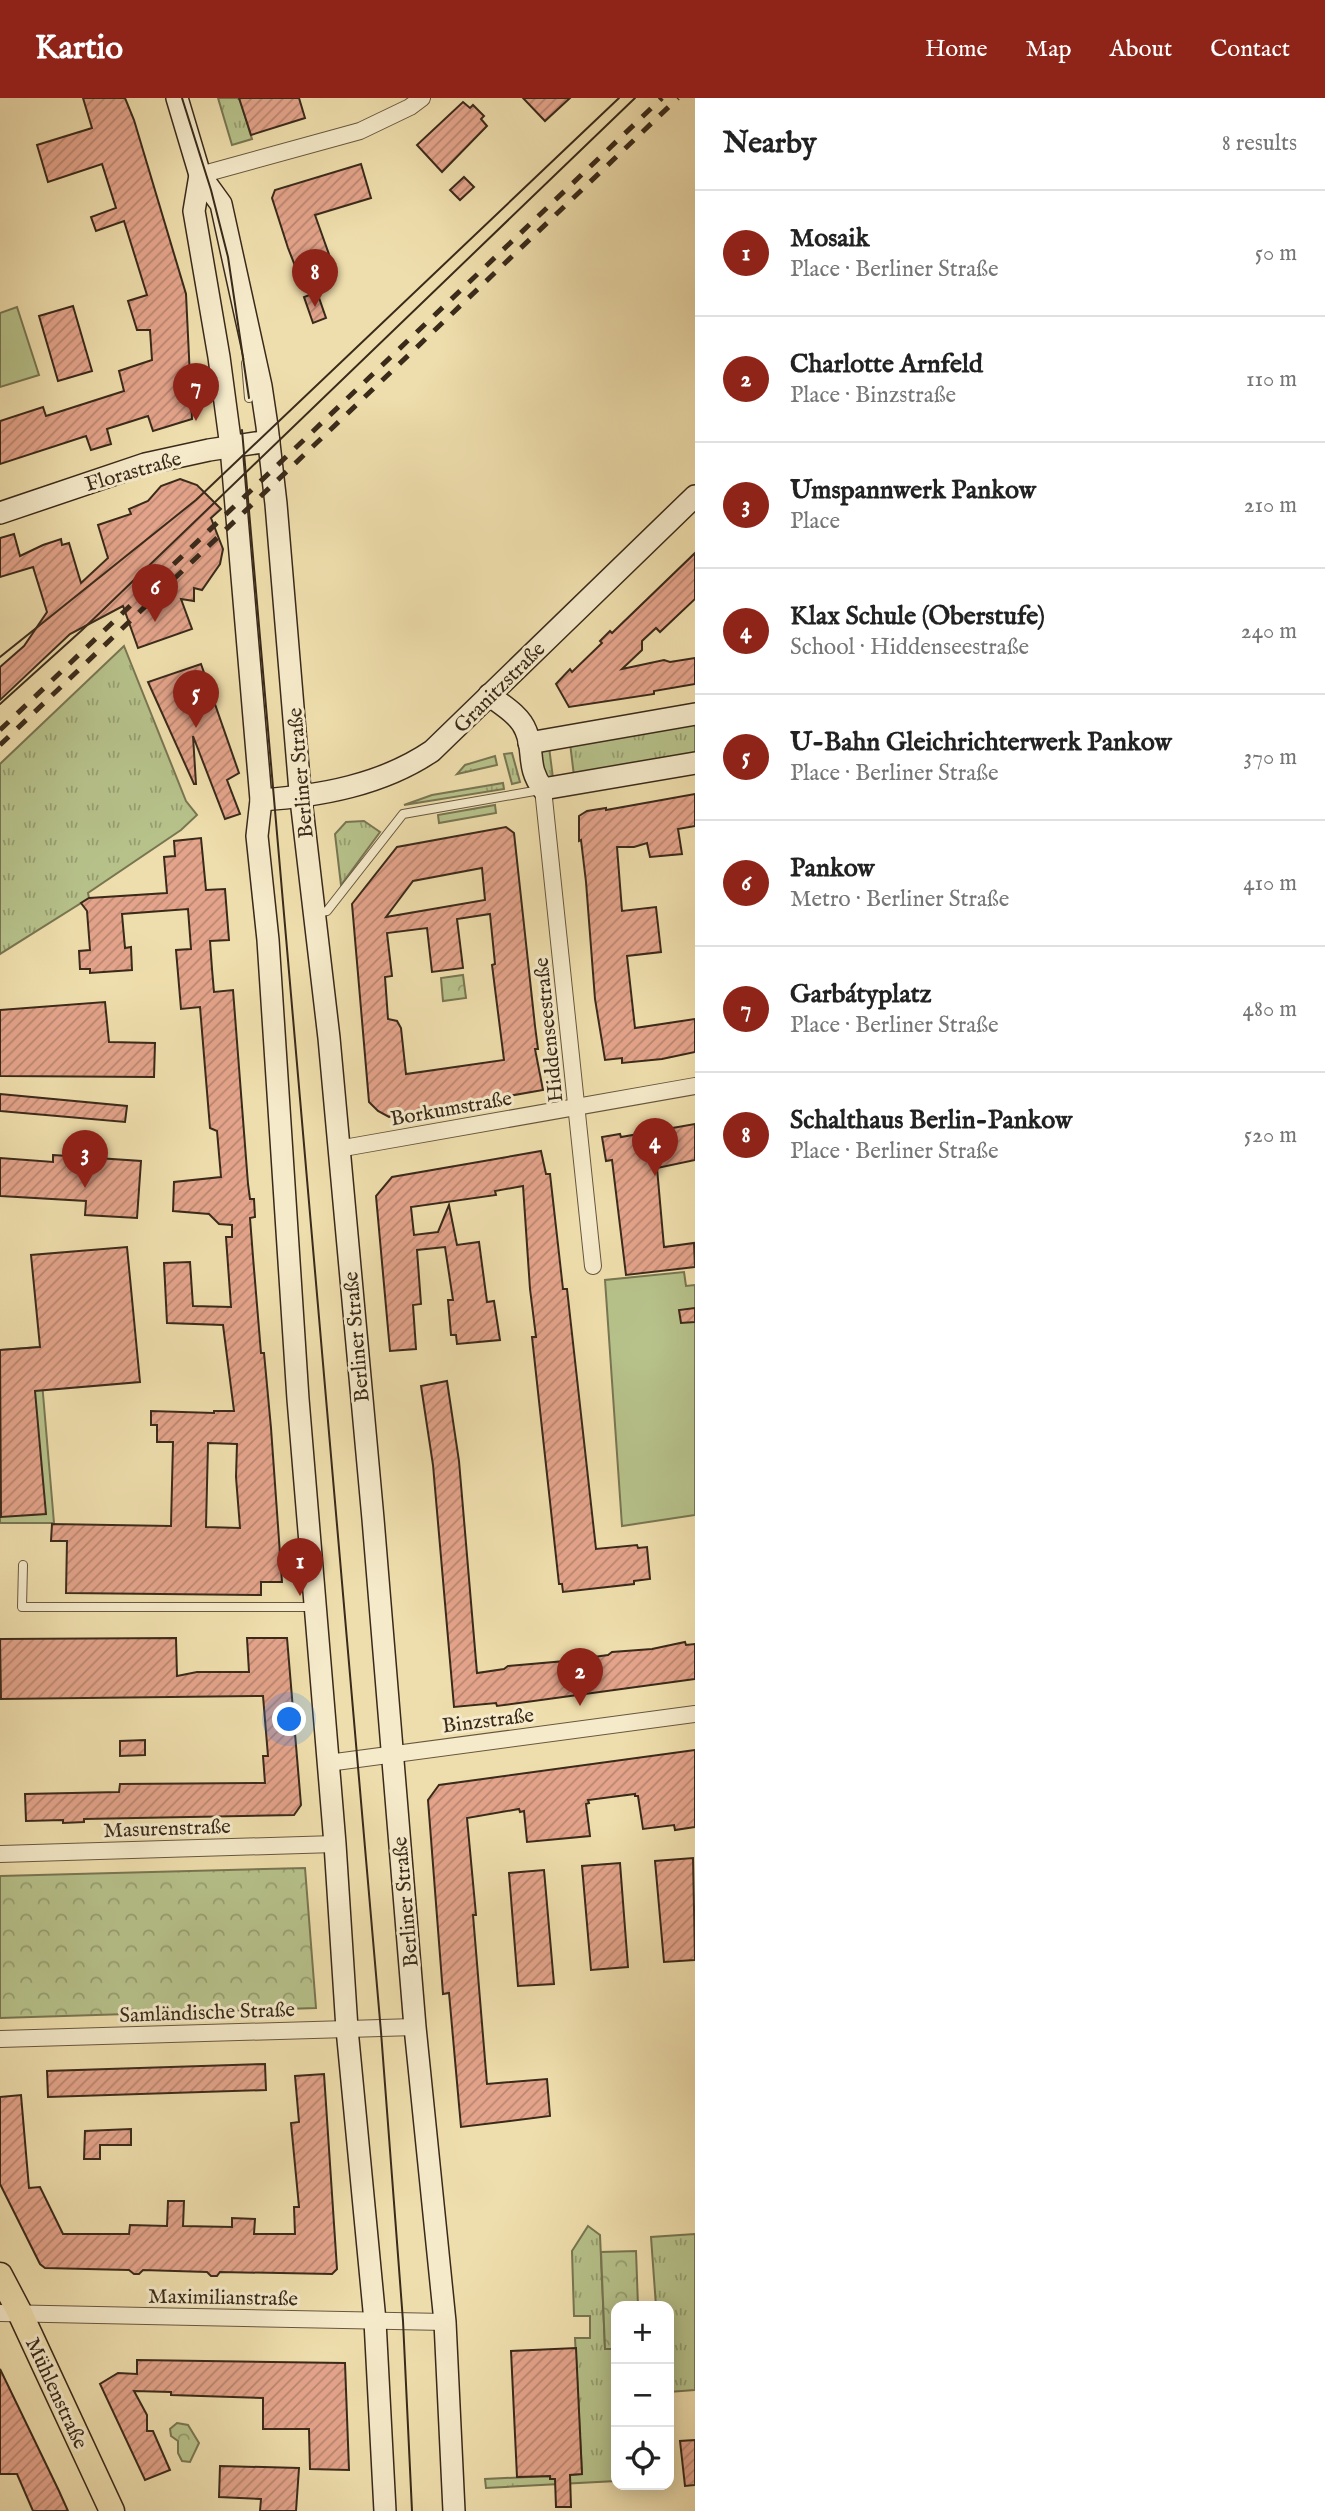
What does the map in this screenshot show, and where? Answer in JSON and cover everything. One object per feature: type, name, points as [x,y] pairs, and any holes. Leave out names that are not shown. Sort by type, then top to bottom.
[{"type":"main road","name":"Berliner Straße","points":[[177,98],[200,175],[221,204],[263,395],[269,441],[301,797],[329,1038],[374,1530],[415,2027],[445,2322],[454,2511]]},
{"type":"main road","name":"Berliner Straße","points":[[200,175],[194,211],[231,447],[261,800],[257,836],[268,940],[298,1399],[335,1844],[347,2029],[375,2321],[385,2511]]},
{"type":"main road","name":"Florastraße","points":[[0,513],[145,464],[269,441]]},
{"type":"main road","name":"Granitzstraße","points":[[261,800],[301,797],[340,789],[415,763],[449,737],[695,496]]},
{"type":"main road","points":[[489,695],[523,725],[529,743],[532,770],[544,789],[695,763]]},
{"type":"main road","points":[[529,743],[695,714]]},
{"type":"main road","name":"Mühlenstraße","points":[[0,2276],[10,2313],[112,2511]]},
{"type":"street","points":[[200,175],[358,132],[391,117],[422,98]]},
{"type":"street","name":"Hiddenseestraße","points":[[544,789],[593,1266]]},
{"type":"street","name":"Borkumstraße","points":[[338,1149],[695,1086]]},
{"type":"street","name":"Binzstraße","points":[[328,1763],[695,1714]]},
{"type":"street","name":"Masurenstraße","points":[[0,1854],[335,1844]]},
{"type":"street","name":"Samländische Straße","points":[[0,2039],[415,2027]]},
{"type":"street","name":"Maximilianstraße","points":[[10,2313],[445,2322]]},
{"type":"lane","points":[[240,285],[248,398]]},
{"type":"lane","points":[[313,913],[327,911],[403,814],[544,789]]},
{"type":"lane","points":[[23,1565],[22,1607],[315,1607]]},
{"type":"green space","points":[[218,98],[240,100],[252,139],[232,145]]},
{"type":"green space","points":[[17,307],[39,375],[0,387],[0,313]]},
{"type":"green space","points":[[124,646],[186,801],[197,815],[181,830],[88,893],[89,898],[0,954],[0,764]]},
{"type":"green space","points":[[695,721],[695,753],[574,776],[570,743]]},
{"type":"green space","points":[[549,747],[553,778],[545,780],[539,749]]},
{"type":"green space","points":[[512,753],[520,782],[512,784],[504,754]]},
{"type":"green space","points":[[495,756],[497,765],[457,774],[465,765]]},
{"type":"green space","points":[[503,783],[504,789],[404,805],[432,795]]},
{"type":"green space","points":[[495,805],[496,813],[439,823],[438,815]]},
{"type":"green space","points":[[364,821],[380,832],[341,885],[335,834],[346,822]]},
{"type":"green space","points":[[463,975],[466,998],[443,1001],[441,978]]},
{"type":"green space","points":[[684,1272],[686,1286],[695,1285],[695,1515],[622,1526],[605,1280]]},
{"type":"green space","points":[[39,1347],[54,1523],[0,1523],[0,1350]]},
{"type":"green space","points":[[305,1868],[316,2008],[0,2018],[0,1876]]},
{"type":"green space","points":[[588,2226],[600,2235],[605,2348],[611,2348],[611,2481],[486,2488],[485,2479],[550,2476],[551,2479],[561,2479],[561,2475],[582,2474],[575,2338],[590,2338],[590,2316],[574,2316],[572,2251]]},
{"type":"green space","points":[[695,2234],[695,2390],[674,2392],[674,2301],[656,2301],[651,2237]]},
{"type":"green space","points":[[636,2251],[638,2301],[611,2301],[611,2349],[605,2349],[601,2252]]},
{"type":"green space","points":[[177,2423],[188,2425],[199,2443],[190,2462],[182,2461],[178,2453],[178,2441],[171,2436],[170,2429]]},
{"type":"building","points":[[83,98],[125,98],[134,120],[186,294],[192,419],[153,431],[148,416],[107,429],[111,444],[91,450],[86,436],[0,464],[0,421],[43,407],[46,416],[124,391],[119,371],[152,360],[150,330],[137,330],[128,301],[147,295],[124,221],[96,231],[91,217],[116,208],[102,164],[48,182],[37,145],[92,128]]},
{"type":"building","points":[[239,98],[299,98],[305,118],[251,135]]},
{"type":"building","points":[[523,98],[570,98],[545,121]]},
{"type":"building","points":[[463,102],[470,108],[473,105],[484,116],[481,119],[487,126],[442,172],[417,145]]},
{"type":"building","points":[[361,164],[371,198],[315,215],[336,274],[303,286],[272,198],[275,190]]},
{"type":"building","points":[[464,177],[474,187],[460,200],[450,190]]},
{"type":"building","points":[[317,292],[326,318],[313,323],[304,297]]},
{"type":"building","points":[[73,306],[92,371],[58,381],[39,316]]},
{"type":"building","points":[[180,479],[197,485],[221,509],[211,518],[223,549],[220,564],[202,590],[194,588],[194,601],[181,599],[192,629],[138,648],[123,606],[70,634],[0,700],[0,667],[24,646],[47,612],[33,567],[0,577],[0,538],[14,534],[20,556],[61,539],[62,545],[69,543],[81,583],[108,558],[98,525],[131,514],[129,509],[148,501],[161,486]]},
{"type":"building","points":[[695,553],[695,599],[660,632],[656,628],[642,641],[642,650],[622,669],[664,660],[670,662],[695,658],[695,684],[654,691],[654,694],[569,707],[556,684],[570,669],[572,672],[602,643],[600,641],[610,631],[612,633]]},
{"type":"building","points":[[201,664],[239,773],[227,780],[240,814],[225,819],[193,736],[196,784],[148,682]]},
{"type":"building","points":[[695,794],[695,826],[678,829],[682,854],[650,857],[647,843],[634,847],[617,847],[622,911],[656,907],[661,952],[627,956],[635,1028],[695,1019],[695,1052],[622,1063],[622,1058],[605,1060],[595,999],[586,882],[581,840],[579,841],[579,816],[587,811]]},
{"type":"building","points":[[506,827],[514,833],[538,1049],[535,1049],[543,1090],[389,1117],[369,1102],[352,904],[397,847]],"holes":[[[482,868],[485,900],[386,917],[413,881]],[[490,914],[495,964],[492,965],[504,1060],[406,1074],[401,1028],[397,1021],[388,1019],[385,977],[392,976],[387,933],[427,928],[432,972],[463,968],[457,919]]]},
{"type":"building","points":[[201,838],[206,890],[225,889],[229,940],[210,941],[212,969],[214,992],[233,990],[248,1184],[250,1199],[254,1199],[255,1217],[250,1218],[261,1353],[264,1353],[271,1428],[282,1582],[261,1582],[261,1595],[66,1593],[67,1541],[51,1541],[52,1524],[171,1526],[173,1442],[157,1442],[157,1425],[151,1425],[151,1411],[234,1411],[223,1325],[167,1323],[164,1263],[190,1262],[193,1306],[231,1307],[226,1237],[232,1237],[232,1225],[219,1224],[209,1214],[173,1211],[174,1182],[221,1177],[217,1131],[210,1128],[200,1007],[181,1009],[176,950],[191,949],[188,909],[122,914],[125,948],[131,947],[132,970],[90,973],[90,969],[80,969],[79,951],[90,950],[87,911],[81,903],[89,898],[167,893],[164,857],[175,856],[174,841]],"holes":[[[208,1443],[237,1444],[236,1477],[240,1528],[206,1527]]]},
{"type":"building","points":[[105,1002],[109,1042],[155,1043],[154,1077],[0,1076],[0,1010]]},
{"type":"building","points":[[0,1094],[127,1106],[125,1122],[0,1111]]},
{"type":"building","points":[[695,1124],[695,1160],[657,1168],[664,1247],[694,1243],[695,1267],[626,1275],[612,1160],[606,1161],[602,1137],[620,1134],[621,1137]]},
{"type":"building","points":[[541,1151],[546,1174],[550,1174],[563,1289],[567,1289],[596,1549],[637,1545],[638,1548],[647,1547],[650,1579],[634,1581],[634,1584],[563,1592],[562,1584],[559,1584],[532,1337],[536,1337],[523,1186],[495,1191],[496,1195],[411,1207],[414,1235],[438,1232],[449,1205],[457,1245],[479,1242],[487,1302],[494,1301],[500,1340],[457,1344],[456,1335],[451,1335],[448,1300],[453,1300],[445,1247],[417,1250],[421,1304],[413,1305],[416,1349],[390,1351],[376,1196],[392,1177]]},
{"type":"building","points":[[53,1155],[141,1161],[137,1218],[85,1215],[86,1201],[0,1196],[0,1158],[53,1162]]},
{"type":"building","points":[[127,1247],[140,1382],[35,1391],[46,1514],[1,1517],[0,1350],[40,1347],[31,1255]]},
{"type":"building","points":[[695,1308],[695,1322],[681,1323],[679,1310]]},
{"type":"building","points":[[447,1381],[459,1461],[477,1673],[508,1666],[565,1661],[565,1658],[579,1656],[579,1659],[685,1642],[686,1645],[695,1644],[695,1679],[497,1706],[496,1703],[454,1707],[433,1465],[421,1386]]},
{"type":"building","points":[[176,1638],[177,1676],[197,1672],[249,1672],[247,1638],[287,1638],[301,1805],[294,1815],[84,1819],[84,1822],[63,1823],[63,1820],[26,1821],[25,1794],[119,1792],[120,1784],[265,1783],[263,1756],[268,1756],[263,1696],[1,1699],[0,1639]]},
{"type":"building","points":[[145,1740],[145,1755],[120,1756],[120,1741]]},
{"type":"building","points":[[695,1750],[695,1827],[675,1830],[674,1825],[643,1829],[638,1796],[635,1794],[588,1800],[589,1803],[586,1804],[590,1836],[527,1842],[524,1811],[520,1812],[519,1809],[467,1818],[487,2084],[547,2079],[550,2116],[461,2127],[449,1993],[443,1994],[428,1800],[439,1785]]},
{"type":"building","points":[[693,1858],[695,1960],[664,1962],[655,1861]]},
{"type":"building","points":[[620,1863],[628,1967],[591,1970],[582,1866]]},
{"type":"building","points":[[544,1870],[554,1984],[518,1986],[509,1873]]},
{"type":"building","points":[[265,2064],[266,2090],[48,2097],[47,2071]]},
{"type":"building","points":[[324,2074],[337,2269],[332,2274],[220,2272],[217,2276],[211,2276],[207,2272],[143,2270],[134,2274],[129,2270],[45,2268],[40,2264],[0,2184],[0,2097],[21,2095],[29,2188],[40,2187],[63,2234],[129,2234],[130,2225],[167,2226],[168,2201],[184,2201],[183,2226],[232,2227],[232,2218],[255,2219],[254,2234],[295,2234],[294,2207],[299,2207],[291,2123],[299,2122],[295,2076]]},
{"type":"building","points":[[131,2129],[131,2145],[100,2145],[100,2159],[84,2159],[85,2131]]},
{"type":"building","points":[[576,2348],[582,2474],[570,2475],[571,2507],[556,2507],[555,2479],[550,2479],[550,2476],[517,2477],[511,2351]]},
{"type":"building","points":[[137,2360],[345,2363],[349,2470],[310,2469],[309,2429],[263,2429],[263,2398],[134,2391],[147,2415],[147,2431],[153,2431],[170,2470],[145,2480],[100,2384],[118,2373],[137,2374]]},
{"type":"building","points":[[0,2369],[68,2511],[33,2511],[17,2474],[0,2474]]},
{"type":"building","points":[[695,2440],[695,2485],[685,2486],[680,2441]]},
{"type":"building","points":[[220,2466],[299,2468],[296,2511],[260,2511],[261,2499],[219,2497]]},
{"type":"tram line","points":[[182,98],[211,190],[228,257],[249,398]]},
{"type":"tram line","points":[[0,657],[196,500],[619,98]]},
{"type":"tram line","points":[[0,704],[81,631],[635,98]]},
{"type":"tram line","points":[[242,430],[381,2032],[403,2321],[412,2511]]},
{"type":"railway","points":[[0,730],[662,98]]},
{"type":"railway","points":[[0,745],[678,98]]},
{"type":"place","name":"Schalthaus Berlin-Pankow","points":[[315,307]]},
{"type":"place","name":"Garbátyplatz","points":[[196,421]]},
{"type":"place","name":"Pankow","points":[[155,622]]},
{"type":"place","name":"U-Bahn Gleichrichterwerk Pankow","points":[[196,728]]},
{"type":"place","name":"Klax Schule (Oberstufe)","points":[[655,1176]]},
{"type":"place","name":"Umspannwerk Pankow","points":[[85,1188]]},
{"type":"place","name":"Mosaik","points":[[300,1596]]},
{"type":"place","name":"Charlotte Arnfeld","points":[[580,1706]]}]
